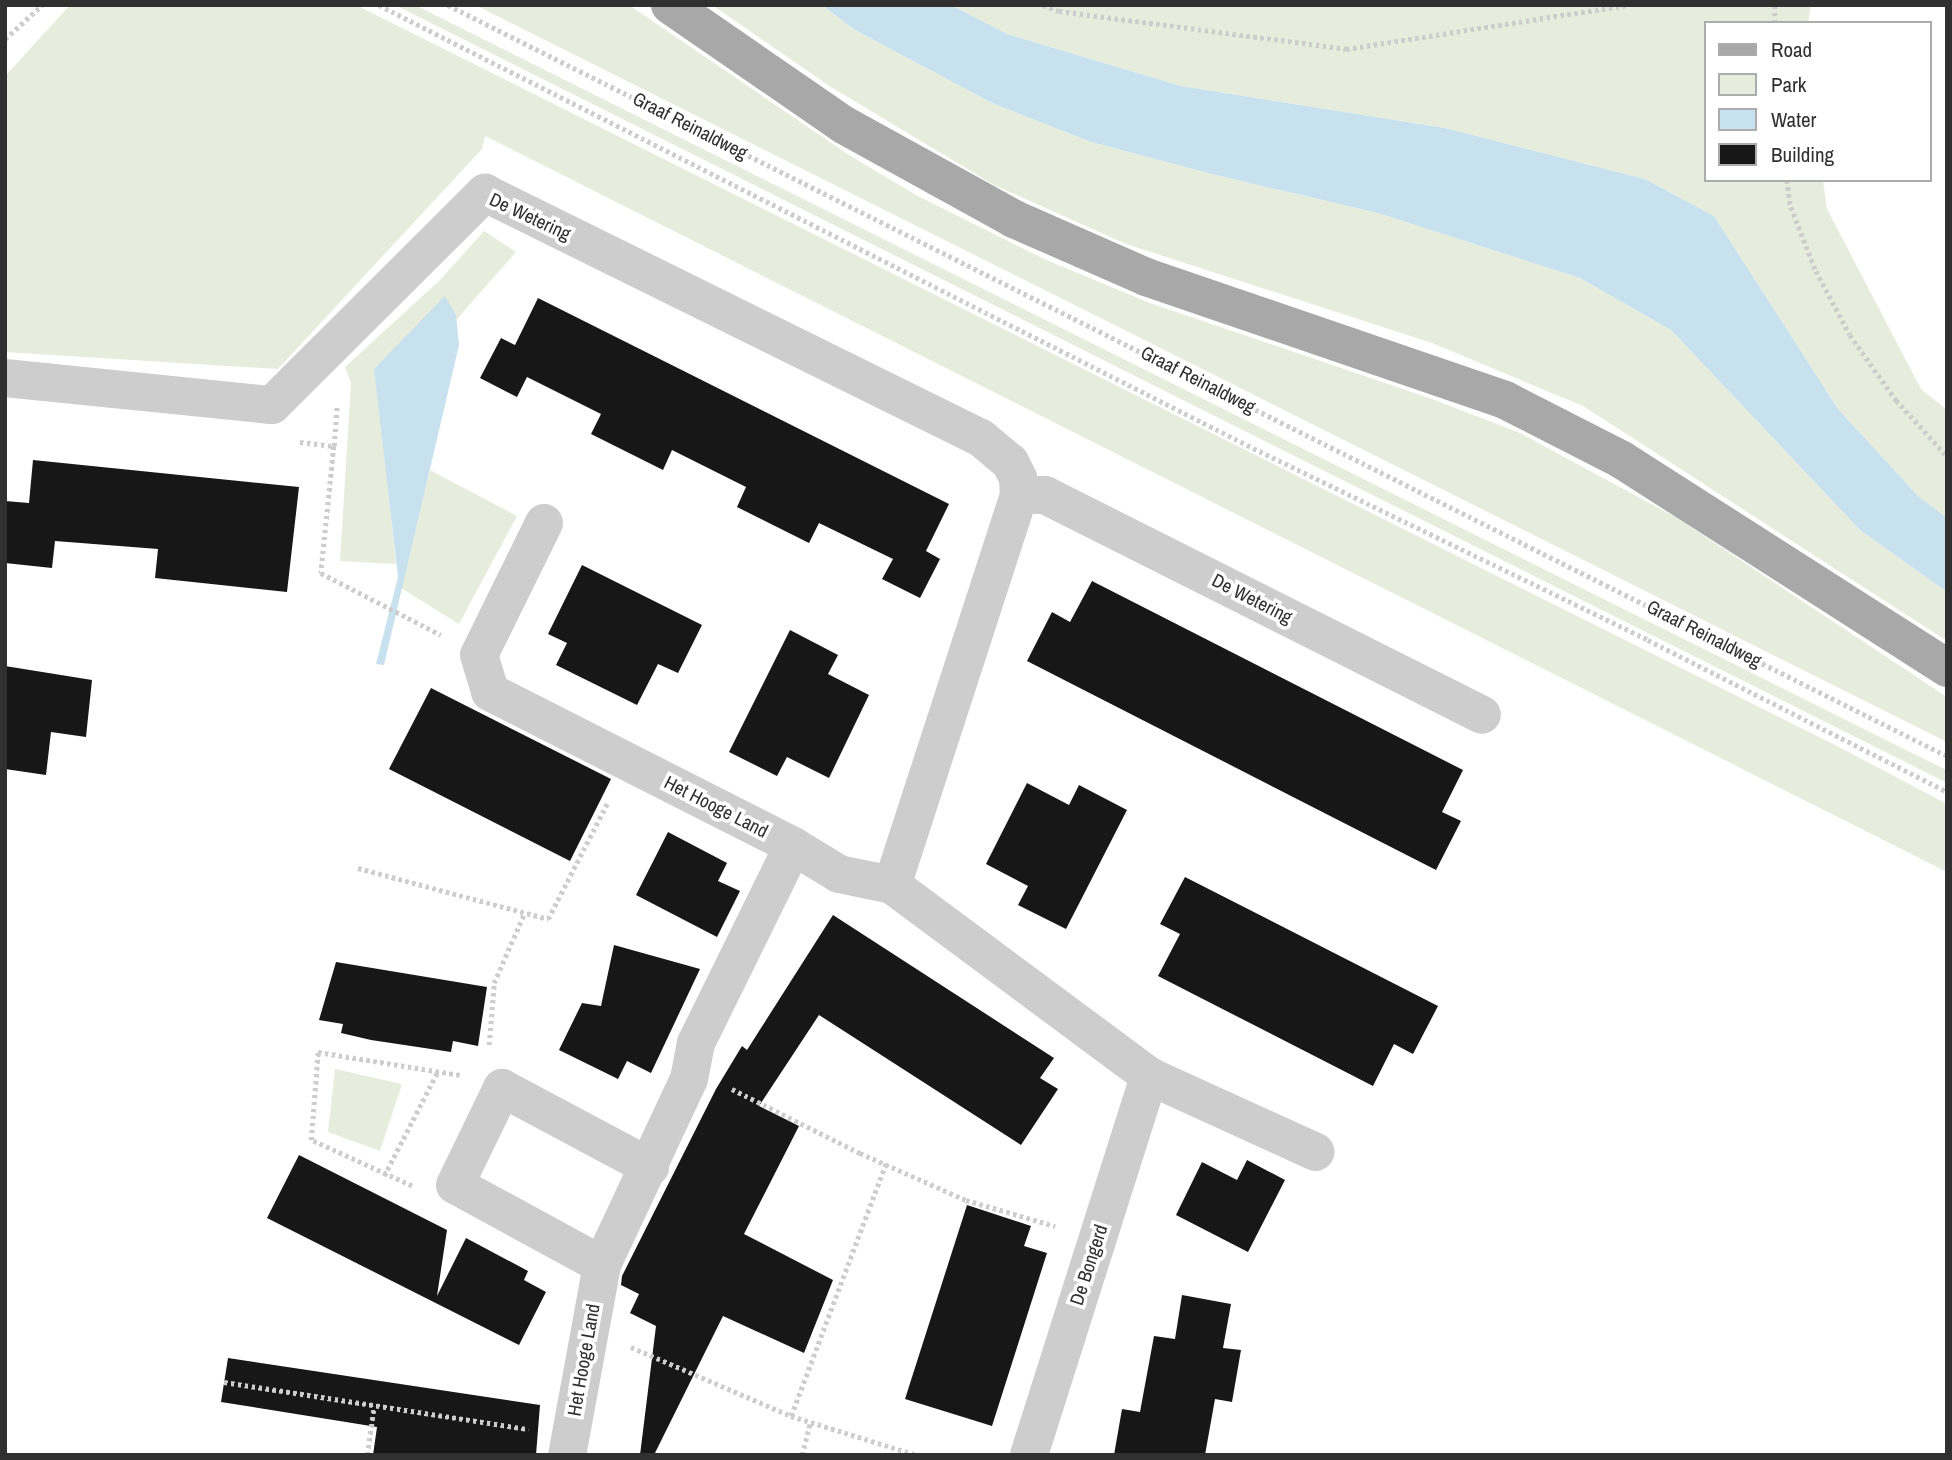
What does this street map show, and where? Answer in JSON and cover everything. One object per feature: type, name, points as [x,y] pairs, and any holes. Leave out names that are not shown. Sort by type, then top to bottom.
[{"type":"main road","points":[[670,5],[844,125],[1014,219],[1146,277],[1506,400],[1622,460],[1947,668]]},
{"type":"street","name":"De Wetering","points":[[272,405],[485,193],[981,438],[1010,462],[1018,478],[1019,495],[1045,495],[1482,715]]},
{"type":"street","points":[[5,379],[272,405]]},
{"type":"street","points":[[892,885],[1019,495]]},
{"type":"street","name":"Het Hooge Land","points":[[544,523],[479,655],[490,692],[793,846],[696,1043],[689,1079],[602,1265],[588,1328],[569,1445]]},
{"type":"street","points":[[793,846],[839,874],[892,885],[1149,1076],[1316,1152]]},
{"type":"street","name":"De Bongerd","points":[[1029,1455],[1149,1076]]},
{"type":"street","points":[[602,1265],[455,1185],[488,1083],[650,1167]]},
{"type":"path","points":[[5,39],[42,5]]},
{"type":"path","points":[[379,5],[1247,445],[1648,640],[1947,792]]},
{"type":"path","name":"Graaf Reinaldweg","points":[[448,5],[1947,756]]},
{"type":"path","points":[[1043,5],[1059,11],[1346,49],[1626,5]]},
{"type":"path","points":[[1787,182],[1791,207],[1816,271],[1850,335],[1896,400],[1947,456]]},
{"type":"path","points":[[272,405],[282,440],[334,446],[321,573],[411,620]]},
{"type":"path","points":[[358,867],[548,919],[627,762]]},
{"type":"path","points":[[455,1185],[408,1186],[311,1140],[318,1052],[438,1071],[488,1083],[494,983],[524,914]]},
{"type":"path","points":[[691,1068],[966,1200],[1097,1238]]},
{"type":"path","points":[[384,1176],[438,1071]]},
{"type":"path","points":[[791,1416],[886,1163]]},
{"type":"path","points":[[588,1328],[791,1416],[917,1455]]},
{"type":"path","points":[[224,1382],[374,1406],[569,1445]]},
{"type":"path","points":[[367,1455],[374,1406]]},
{"type":"path","points":[[802,1455],[810,1422]]},
{"type":"green space","points":[[70,5],[356,5],[1843,749],[1947,804],[1947,872],[485,136],[482,149],[278,369],[5,352],[5,83],[7,74]]},
{"type":"green space","points":[[395,5],[415,5],[1947,770],[1947,783]]},
{"type":"green space","points":[[475,5],[629,5],[849,155],[916,195],[1044,259],[1150,303],[1432,399],[1520,433],[1677,518],[1947,697],[1947,742]]},
{"type":"green space","points":[[712,5],[822,5],[855,30],[992,103],[1091,142],[1378,213],[1580,278],[1671,330],[1860,530],[1947,592],[1947,641],[1583,406],[1432,343],[1126,244],[994,185],[831,87]]},
{"type":"green space","points":[[951,5],[1811,5],[1808,21],[1703,21],[1703,182],[1823,182],[1827,209],[1921,389],[1947,410],[1947,518],[1918,496],[1838,409],[1714,216],[1645,179],[1445,128],[1181,86],[1007,34]]},
{"type":"green space","points":[[484,231],[516,252],[456,320],[375,367],[396,564],[340,561],[351,383],[345,367],[440,280]]},
{"type":"green space","points":[[430,470],[517,516],[459,624],[401,588]]},
{"type":"green space","points":[[335,1069],[402,1084],[380,1151],[328,1132]]},
{"type":"water","points":[[822,5],[951,5],[1007,34],[1181,86],[1445,128],[1645,179],[1714,216],[1838,409],[1918,496],[1947,518],[1947,592],[1860,530],[1671,330],[1580,278],[1378,213],[1091,142],[992,103],[855,30]]},
{"type":"water","points":[[445,296],[456,315],[459,345],[384,665],[376,664],[398,577],[374,369]]},
{"type":"building","points":[[538,298],[949,504],[926,551],[940,559],[920,598],[882,579],[893,559],[819,523],[809,543],[737,507],[746,487],[672,450],[663,470],[591,434],[601,414],[527,377],[517,397],[480,378],[501,338],[515,345]]},
{"type":"building","points":[[33,460],[299,487],[287,592],[155,578],[158,549],[55,541],[52,568],[5,563],[5,501],[29,503]]},
{"type":"building","points":[[582,565],[702,625],[678,673],[658,664],[637,705],[556,665],[567,643],[548,634]]},
{"type":"building","points":[[1092,581],[1463,770],[1442,812],[1461,821],[1436,870],[1027,661],[1052,612],[1070,622]]},
{"type":"building","points":[[790,630],[838,655],[828,674],[869,695],[829,778],[787,757],[777,776],[729,752]]},
{"type":"building","points":[[5,666],[92,680],[86,737],[51,732],[46,775],[5,769]]},
{"type":"building","points":[[431,688],[611,779],[570,861],[389,769]]},
{"type":"building","points":[[1027,783],[1069,805],[1079,785],[1127,810],[1066,929],[1018,905],[1028,886],[986,864]]},
{"type":"building","points":[[668,832],[727,863],[718,881],[740,891],[717,937],[636,895]]},
{"type":"building","points":[[1185,877],[1438,1006],[1413,1054],[1394,1044],[1373,1086],[1158,976],[1180,934],[1160,924]]},
{"type":"building","points":[[833,915],[1054,1058],[1040,1078],[1058,1089],[1021,1145],[819,1015],[759,1106],[799,1126],[744,1234],[833,1280],[804,1353],[723,1316],[654,1455],[640,1455],[656,1326],[630,1313],[639,1294],[621,1285],[622,1276],[716,1089],[742,1046],[747,1050]]},
{"type":"building","points":[[614,945],[700,969],[651,1073],[627,1061],[618,1079],[559,1050],[582,1003],[601,1006]]},
{"type":"building","points":[[336,962],[487,987],[478,1046],[453,1041],[451,1052],[371,1040],[341,1033],[343,1024],[319,1020]]},
{"type":"building","points":[[299,1155],[447,1230],[437,1296],[466,1238],[528,1271],[524,1280],[546,1292],[519,1345],[267,1218]]},
{"type":"building","points":[[1247,1160],[1285,1180],[1248,1252],[1176,1215],[1202,1162],[1237,1180]]},
{"type":"building","points":[[967,1205],[1031,1226],[1024,1246],[1047,1253],[992,1426],[905,1399]]},
{"type":"building","points":[[1182,1295],[1231,1304],[1223,1348],[1241,1350],[1232,1402],[1215,1399],[1205,1455],[1114,1455],[1122,1409],[1140,1412],[1154,1336],[1175,1339]]},
{"type":"building","points":[[228,1358],[540,1405],[536,1455],[373,1455],[377,1427],[221,1402]]}]
